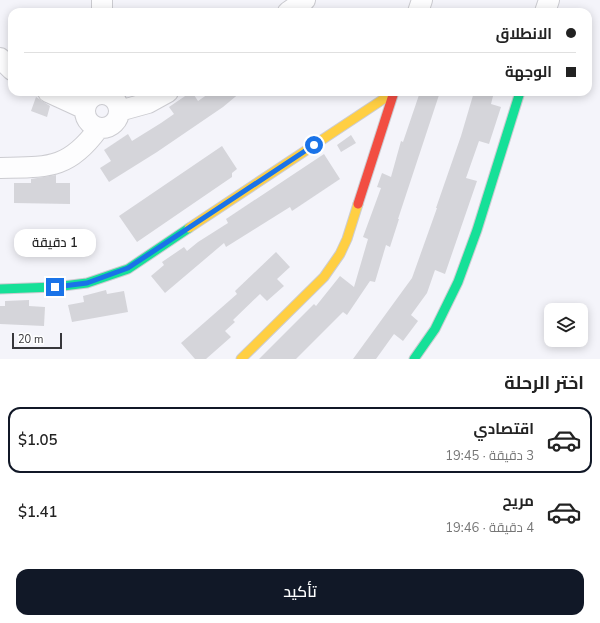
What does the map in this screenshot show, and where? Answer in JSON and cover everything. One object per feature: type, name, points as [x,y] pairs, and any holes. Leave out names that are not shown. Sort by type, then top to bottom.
[{"type":"street","points":[[294,8],[305,0]]},
{"type":"street","points":[[0,58],[8,66]]},
{"type":"street","points":[[57,96],[85,108]]},
{"type":"street","points":[[93,96],[86,104],[86,119],[93,127],[98,128],[108,128],[117,121],[120,111],[117,102],[109,96]]},
{"type":"street","points":[[120,111],[148,102],[160,96]]},
{"type":"street","points":[[0,289],[55,287],[87,283],[128,268],[388,96]]},
{"type":"street","points":[[241,359],[324,277],[340,254],[347,239],[393,96]]},
{"type":"street","points":[[414,359],[434,329],[458,282],[477,230],[519,96]]},
{"type":"street","points":[[0,168],[36,168],[59,163],[69,158],[90,140],[98,128]]},
{"type":"building","points":[[185,96],[195,96],[198,101],[205,96],[236,96],[223,107],[157,152],[109,182],[100,168],[111,161],[104,150],[128,134],[132,141],[161,123],[174,114],[169,107]]},
{"type":"building","points":[[419,96],[439,96],[390,247],[386,245],[375,282],[370,281],[347,315],[343,312],[296,359],[259,359],[314,304],[316,306],[340,276],[354,287],[368,239],[363,237],[381,188],[377,187],[382,173],[391,177],[401,141],[403,142]]},
{"type":"building","points":[[473,96],[493,96],[491,104],[501,107],[489,144],[479,141],[466,178],[477,181],[445,274],[435,270],[427,293],[411,315],[418,321],[403,341],[394,334],[376,359],[353,359],[412,278],[461,136]]},
{"type":"building","points":[[36,97],[50,106],[47,117],[31,111]]},
{"type":"building","points":[[351,135],[356,143],[341,152],[337,145]]},
{"type":"building","points":[[222,146],[237,169],[232,173],[232,177],[137,242],[119,216]]},
{"type":"building","points":[[324,154],[340,179],[292,211],[290,207],[226,247],[224,243],[165,293],[151,276],[164,265],[162,262],[184,247],[187,251],[198,242],[228,223],[226,219]]},
{"type":"building","points":[[56,175],[56,183],[70,183],[70,204],[14,203],[14,183],[31,183],[31,179]]},
{"type":"building","points":[[276,252],[290,267],[277,279],[284,286],[267,301],[260,294],[233,320],[235,322],[225,331],[231,337],[206,359],[195,359],[181,343],[237,294],[235,291]]},
{"type":"building","points":[[106,290],[107,294],[124,291],[128,312],[72,322],[68,305],[84,302],[83,296]]},
{"type":"building","points":[[29,300],[29,306],[45,307],[44,326],[0,324],[0,306],[5,306],[5,301]]},
{"type":"traffic: fast","points":[[414,359],[435,329],[458,282],[477,230],[519,96]]},
{"type":"traffic: fast","points":[[0,289],[55,287],[87,283],[128,269],[189,228]]},
{"type":"traffic: slow","points":[[189,228],[388,96]]},
{"type":"traffic: slow","points":[[241,359],[324,277],[340,254],[347,239],[358,204]]},
{"type":"traffic: jam","points":[[358,204],[393,96]]},
{"type":"route","points":[[55,287],[87,283],[128,268],[314,145]]}]
